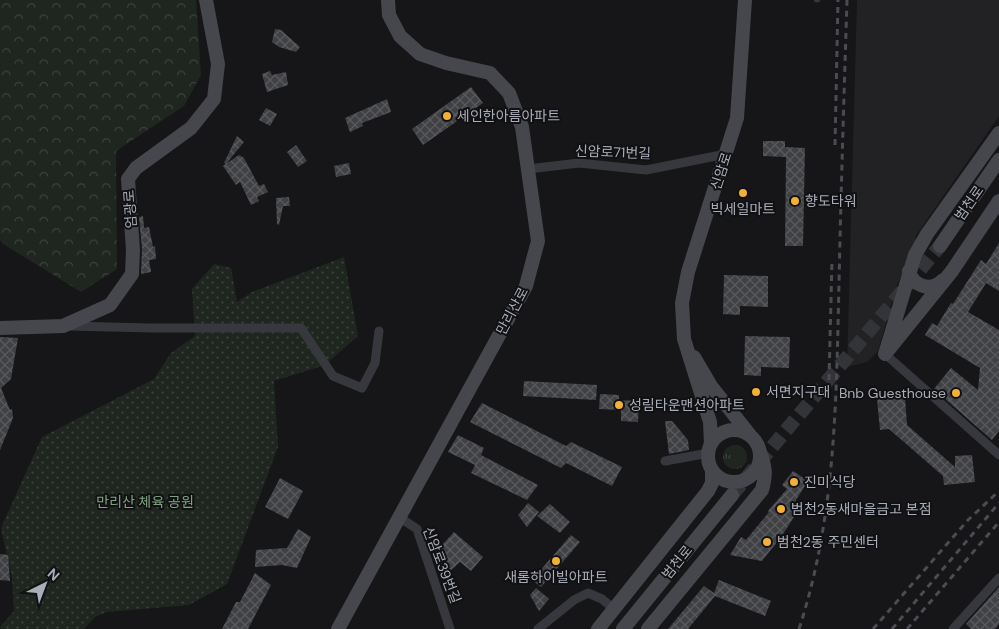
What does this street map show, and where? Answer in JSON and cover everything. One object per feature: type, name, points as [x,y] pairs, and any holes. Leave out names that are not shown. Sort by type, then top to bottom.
[{"type":"main road","name":"엄광로","points":[[0,328],[63,326],[110,305],[132,274],[133,250],[128,179],[136,168],[191,128],[214,99],[218,64],[206,0]]},
{"type":"main road","name":"만리산로","points":[[338,629],[526,286],[538,241],[522,127],[509,93],[490,73],[446,63],[420,54],[400,36],[389,15],[388,0]]},
{"type":"main road","name":"신암로","points":[[684,339],[682,303],[688,272],[737,118],[745,0]]},
{"type":"main road","points":[[885,354],[915,256],[927,234],[999,133]]},
{"type":"main road","name":"범천로","points":[[940,246],[999,160]]},
{"type":"main road","points":[[885,354],[952,271],[999,201]]},
{"type":"main road","points":[[909,271],[910,276],[916,283],[925,287],[940,284],[952,271]]},
{"type":"main road","points":[[648,629],[762,490],[766,478],[765,466],[756,442],[711,386],[684,339]]},
{"type":"main road","points":[[598,629],[708,491],[712,483],[712,470],[709,461],[710,422],[684,339]]},
{"type":"main road","points":[[710,448],[717,437],[724,432],[742,431],[750,435]]},
{"type":"main road","points":[[712,470],[718,476],[733,482],[748,478],[758,466],[760,458],[759,449]]},
{"type":"main road","name":"범천로","points":[[623,629],[732,495]]},
{"type":"street","name":"신암로71번길","points":[[528,170],[579,163],[646,170],[726,154]]},
{"type":"street","points":[[63,326],[301,328],[333,376],[362,388],[375,363],[379,331]]},
{"type":"street","points":[[885,354],[998,452]]},
{"type":"street","points":[[665,461],[710,448]]},
{"type":"street","name":"신암로39번길","points":[[400,517],[417,529],[450,629]]},
{"type":"street","points":[[953,629],[999,578]]},
{"type":"street","points":[[538,629],[574,600],[588,593],[602,599],[614,609]]},
{"type":"shaded area","points":[[857,0],[999,0],[999,116],[915,237],[917,241],[896,288],[878,351],[867,362],[847,367]]},
{"type":"green space","points":[[0,0],[196,0],[201,75],[184,106],[116,151],[117,269],[81,292],[3,244],[0,240]]},
{"type":"green space","name":"만리산 체육 공원","points":[[344,257],[358,336],[325,365],[274,381],[278,447],[227,584],[189,605],[107,612],[95,617],[84,629],[1,629],[0,627],[14,611],[12,578],[1,528],[42,437],[154,379],[171,353],[195,336],[192,289],[214,264],[231,268],[237,302],[252,292]]},
{"type":"green space","points":[[735,445],[744,448],[747,457],[744,466],[735,469],[726,466],[723,457],[726,448]]},
{"type":"building","points":[[275,29],[281,30],[300,47],[296,52],[279,47],[272,42]]},
{"type":"building","points":[[270,71],[272,75],[286,72],[288,85],[267,92],[262,74]]},
{"type":"building","name":"세인한아름아파트","points":[[471,87],[483,103],[423,145],[412,129]]},
{"type":"building","points":[[387,99],[391,112],[362,123],[363,126],[350,132],[345,118]]},
{"type":"building","points":[[266,108],[277,114],[270,126],[259,120]]},
{"type":"building","points":[[237,136],[244,142],[226,164],[224,163]]},
{"type":"building","name":"향도타워","points":[[763,141],[785,141],[785,147],[805,148],[803,246],[785,246],[786,157],[763,156]]},
{"type":"building","points":[[296,145],[307,161],[298,167],[287,152]]},
{"type":"building","points":[[239,155],[244,158],[259,186],[264,184],[268,192],[257,197],[259,201],[251,205],[240,182],[236,185],[223,166]]},
{"type":"building","points":[[349,163],[351,174],[336,177],[334,166]]},
{"type":"building","points":[[289,197],[290,206],[283,206],[279,225],[277,224],[276,198]]},
{"type":"building","points":[[143,216],[144,228],[149,227],[153,247],[155,246],[156,259],[149,260],[151,272],[141,274],[142,249],[139,217]]},
{"type":"building","points":[[999,243],[999,291],[986,283],[968,312],[999,330],[999,431],[992,440],[934,389],[951,368],[978,390],[980,368],[925,335],[932,323],[937,326],[981,260],[986,264]]},
{"type":"building","points":[[724,275],[768,276],[768,307],[740,306],[740,315],[723,314]]},
{"type":"building","points":[[745,336],[790,337],[789,368],[761,367],[761,376],[744,375]]},
{"type":"building","points":[[0,337],[18,338],[11,379],[1,388],[10,410],[12,409],[13,418],[0,450]]},
{"type":"building","name":"성림타운맨션아파트","points":[[524,381],[597,385],[596,400],[523,396]]},
{"type":"building","points":[[600,394],[619,395],[619,400],[639,401],[638,422],[621,421],[621,410],[599,409]]},
{"type":"building","points":[[905,397],[907,425],[955,467],[955,456],[972,455],[975,482],[944,485],[943,476],[889,429],[880,430],[877,398]]},
{"type":"building","points":[[482,403],[566,446],[571,442],[622,467],[612,486],[566,463],[561,468],[470,422]]},
{"type":"building","points":[[665,421],[672,421],[688,440],[689,450],[669,454]]},
{"type":"building","points":[[458,435],[484,448],[481,455],[538,485],[527,500],[471,473],[475,465],[448,452]]},
{"type":"building","points":[[793,471],[808,481],[796,500],[794,517],[781,537],[762,561],[730,555],[741,537],[746,540],[787,489],[782,485]]},
{"type":"building","points":[[280,478],[303,491],[288,519],[265,507]]},
{"type":"building","points":[[528,503],[539,512],[527,527],[518,515]]},
{"type":"building","points":[[550,504],[570,522],[560,533],[537,516]]},
{"type":"building","points":[[298,529],[311,537],[297,568],[282,565],[255,567],[256,550],[287,548]]},
{"type":"building","points":[[454,532],[483,557],[471,571],[460,562],[449,572],[441,565],[437,568],[436,566],[432,556]]},
{"type":"building","points":[[571,535],[580,542],[541,587],[532,580]]},
{"type":"building","points":[[0,554],[8,555],[10,581],[0,580]]},
{"type":"building","points":[[255,573],[271,585],[248,629],[222,629],[236,602],[240,602]]},
{"type":"building","points":[[719,580],[771,601],[765,616],[715,596],[688,629],[668,629],[704,586],[714,593]]},
{"type":"building","points":[[999,587],[999,624],[995,629],[971,629],[966,624]]},
{"type":"building","points":[[536,588],[549,599],[539,611],[530,595]]},
{"type":"tunnel","points":[[732,495],[940,246]]},
{"type":"railway","points":[[835,145],[838,0]]},
{"type":"railway","points":[[799,629],[820,544],[832,458],[837,372],[847,0]]},
{"type":"railway","points":[[829,380],[832,260]]},
{"type":"railway","points":[[873,629],[968,520],[999,491]]},
{"type":"railway","points":[[892,629],[999,503]]},
{"type":"railway","points":[[907,629],[999,522]]},
{"type":"place","name":"세인한아름아파트","points":[[447,116]]},
{"type":"place","name":"빅세일마트","points":[[743,193]]},
{"type":"place","name":"향도타워","points":[[795,201]]},
{"type":"place","name":"서면지구대","points":[[756,392]]},
{"type":"place","name":"Bnb Guesthouse","points":[[956,393]]},
{"type":"place","name":"성림타운맨션아파트","points":[[619,405]]},
{"type":"place","name":"진미식당","points":[[794,482]]},
{"type":"place","name":"범천2동새마을금고 본점","points":[[781,509]]},
{"type":"place","name":"범천2동 주민센터","points":[[767,542]]},
{"type":"place","name":"새롬하이빌아파트","points":[[556,561]]}]
